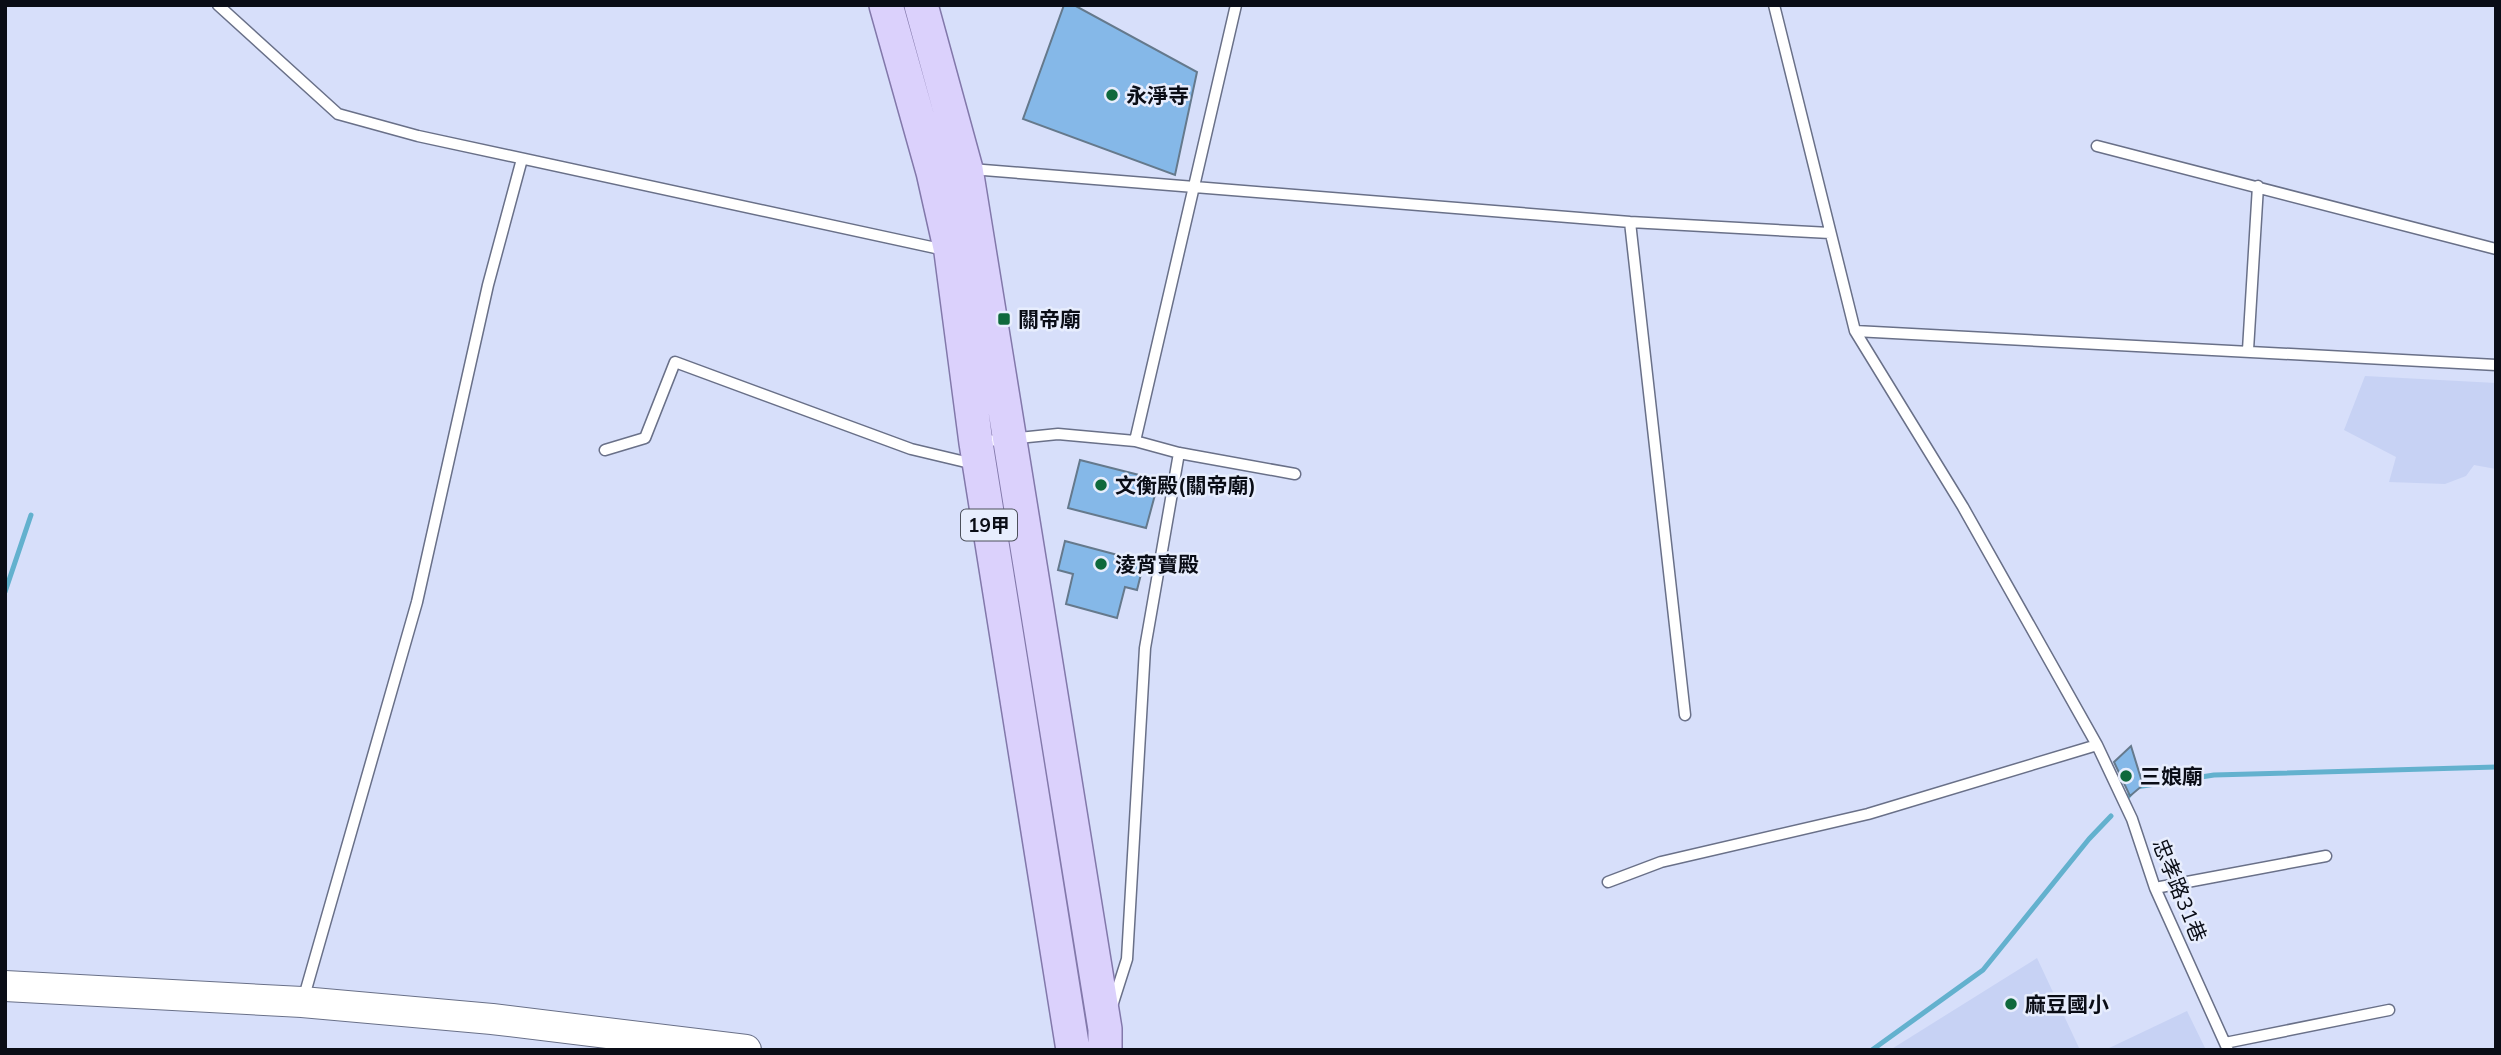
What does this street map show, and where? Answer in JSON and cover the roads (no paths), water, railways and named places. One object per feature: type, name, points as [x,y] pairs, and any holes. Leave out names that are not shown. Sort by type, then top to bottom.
[{"type":"main road","name":"19甲","points":[[886,5],[950,170],[951,252],[978,454],[1073,1050]]},
{"type":"main road","name":"19甲","points":[[921,5],[950,170],[1008,439],[1105,1039]]},
{"type":"street","points":[[5,986],[302,1002],[492,1019],[689,1046],[746,1050]]},
{"type":"lane","points":[[218,5],[338,114],[522,159],[951,252]]},
{"type":"lane","points":[[1135,441],[1236,5]]},
{"type":"lane","name":"忠孝路31巷","points":[[1774,5],[1855,331],[1963,507],[2098,745],[2132,819],[2155,888],[2226,1046]]},
{"type":"lane","points":[[2097,146],[2496,249]]},
{"type":"lane","points":[[302,1002],[417,602],[488,285],[522,159]]},
{"type":"lane","points":[[950,170],[1630,222],[1830,233]]},
{"type":"lane","points":[[2248,350],[2258,186]]},
{"type":"lane","points":[[1630,222],[1685,715]]},
{"type":"lane","points":[[1855,331],[2496,365]]},
{"type":"lane","points":[[605,450],[645,438],[675,362],[911,449],[978,454],[1008,439],[1058,434],[1135,441],[1179,453],[1295,474]]},
{"type":"lane","points":[[1105,1039],[1128,959],[1145,648],[1179,453]]},
{"type":"lane","points":[[1608,882],[1661,862],[1868,814],[2098,745]]},
{"type":"lane","points":[[2155,888],[2326,856]]},
{"type":"lane","points":[[2226,1046],[2389,1010]]},
{"type":"waterway","points":[[5,592],[31,515]]},
{"type":"waterway","points":[[2126,799],[2136,787],[2214,775],[2496,767]]},
{"type":"waterway","points":[[1872,1050],[1983,970],[2089,839],[2111,816]]},
{"type":"place","name":"永淨寺","points":[[1112,95]]},
{"type":"place","name":"關帝廟","points":[[1004,319]]},
{"type":"place","name":"文衡殿(關帝廟)","points":[[1101,485]]},
{"type":"place","name":"淩宵寶殿","points":[[1101,564]]},
{"type":"place","name":"三娘廟","points":[[2126,776]]},
{"type":"place","name":"麻豆國小","points":[[2011,1004]]}]
